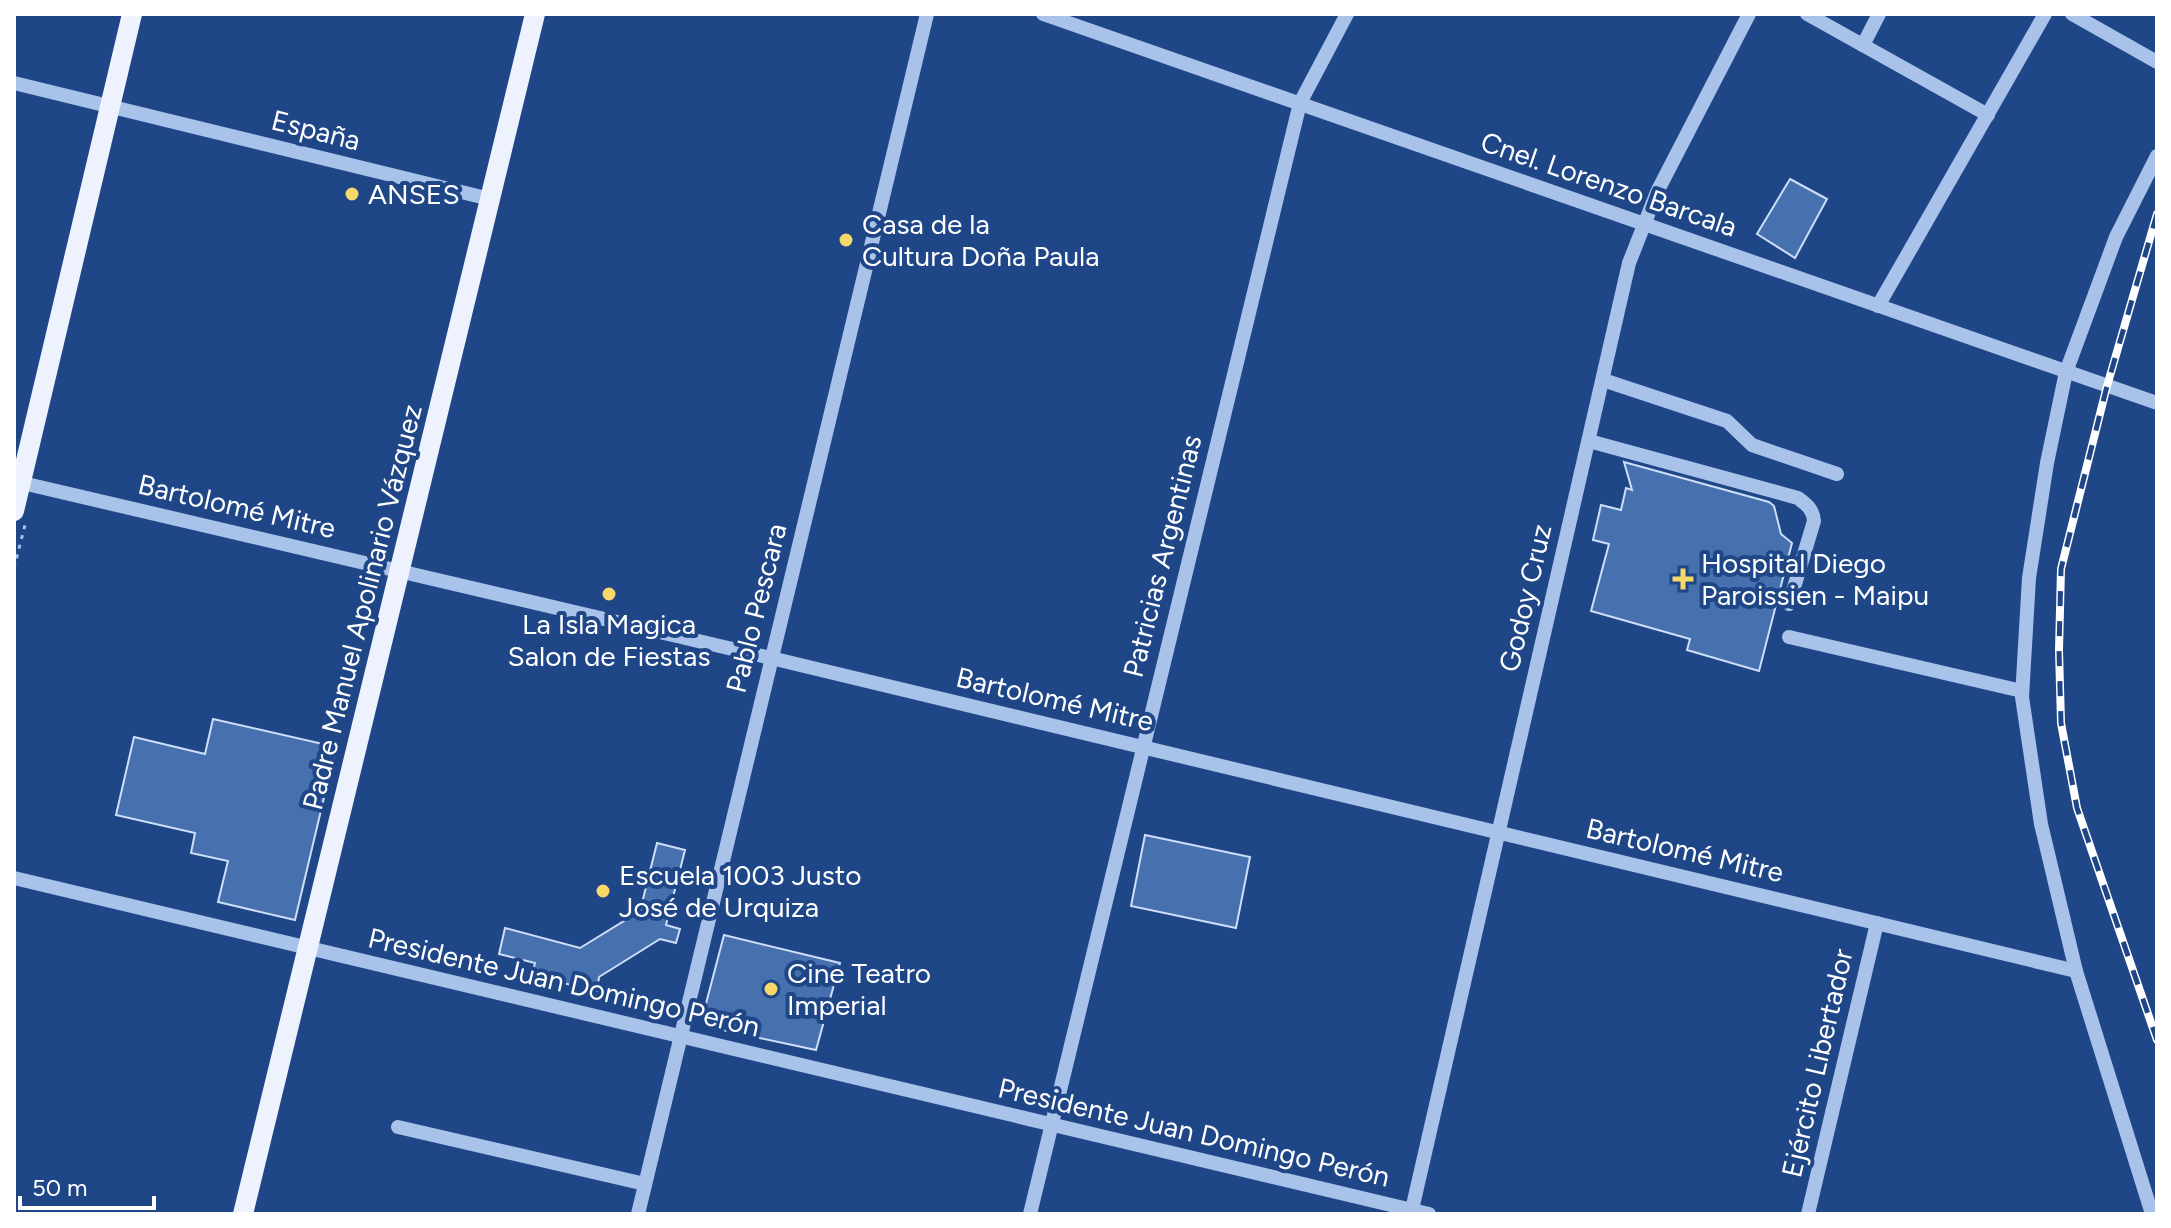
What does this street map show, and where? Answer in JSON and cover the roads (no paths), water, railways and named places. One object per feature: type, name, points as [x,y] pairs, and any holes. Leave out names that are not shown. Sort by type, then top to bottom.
[{"type":"main road","points":[[14,511],[16,479],[120,109],[132,14]]},
{"type":"main road","name":"Padre Manuel Apolinario Vázquez","points":[[243,1214],[535,14]]},
{"type":"street","name":"Pablo Pescara","points":[[638,1214],[927,14]]},
{"type":"street","name":"Cnel. Lorenzo Barcala","points":[[1043,14],[2157,403]]},
{"type":"street","name":"Patricias Argentinas","points":[[1030,1214],[1300,103],[1347,14]]},
{"type":"street","name":"Godoy Cruz","points":[[1411,1212],[1629,263],[1643,223],[1749,14]]},
{"type":"street","points":[[1807,14],[1988,115]]},
{"type":"street","points":[[1863,45],[1879,14]]},
{"type":"street","points":[[1878,306],[2045,14]]},
{"type":"street","points":[[2072,14],[2157,62]]},
{"type":"street","name":"España","points":[[14,83],[490,199]]},
{"type":"street","points":[[2152,1214],[2076,971],[2030,764],[2022,691],[2029,578],[2047,463],[2066,372],[2116,237],[2157,156]]},
{"type":"street","points":[[1603,380],[1727,421],[1752,445],[1837,474]]},
{"type":"street","points":[[1589,441],[1798,498],[1806,503],[1813,511],[1814,521],[1789,604]]},
{"type":"street","name":"Bartolomé Mitre","points":[[16,479],[2076,971]]},
{"type":"street","points":[[1789,637],[2022,691]]},
{"type":"street","name":"Presidente Juan Domingo Perón","points":[[14,878],[1429,1214]]},
{"type":"street","name":"Ejército Libertador","points":[[1808,1214],[1877,923]]},
{"type":"street","points":[[398,1127],[645,1184]]},
{"type":"railway","points":[[2157,214],[2107,386],[2061,569],[2059,650],[2061,723],[2077,808],[2157,1040]]},
{"type":"place","name":"ANSES","points":[[352,194]]},
{"type":"place","name":"Casa de la Cultura Doña Paula","points":[[846,240]]},
{"type":"place","name":"Hospital Diego Paroissien - Maipu","points":[[1683,579]]},
{"type":"place","name":"La Isla Magica Salon de Fiestas","points":[[609,594]]},
{"type":"place","name":"Escuela 1003 Justo José de Urquiza","points":[[603,891]]},
{"type":"place","name":"Cine Teatro Imperial","points":[[771,989]]}]
